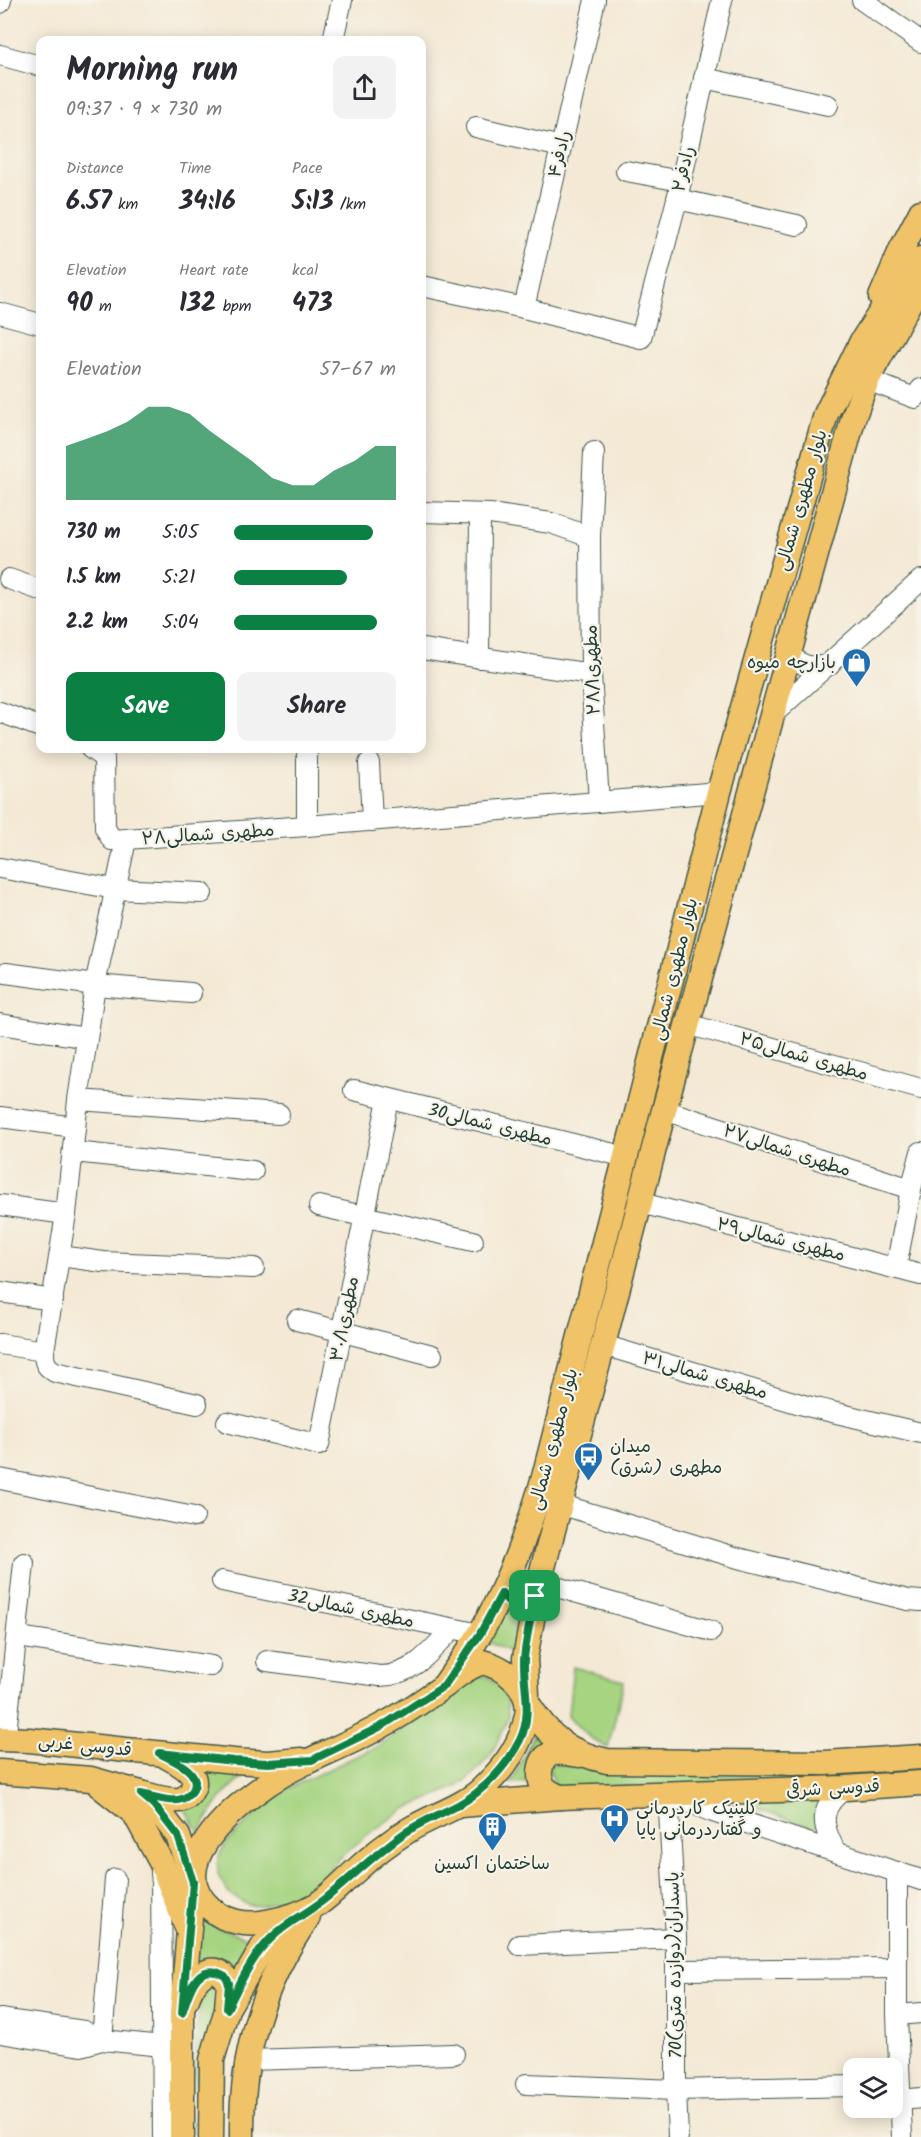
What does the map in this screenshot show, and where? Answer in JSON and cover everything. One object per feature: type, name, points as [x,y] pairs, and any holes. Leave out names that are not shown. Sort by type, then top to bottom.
[{"type":"main road","points":[[862,341],[902,248],[921,212]]},
{"type":"main road","points":[[862,341],[921,238]]},
{"type":"main road","name":"بلوار مطهرى شمالى","points":[[444,1686],[480,1634],[502,1593],[531,1522],[719,792],[826,414],[862,341],[884,307],[921,259]]},
{"type":"main road","name":"بلوار مطهرى شمالى","points":[[458,1805],[482,1789],[510,1758],[521,1738],[527,1700],[525,1658],[537,1589],[788,653],[854,416],[867,380],[918,291]]},
{"type":"main road","points":[[502,1593],[507,1602],[517,1607],[528,1604],[537,1589]]},
{"type":"main road","name":"قدوسی شرقی","points":[[444,1686],[466,1668],[482,1662],[494,1665],[509,1675],[540,1722],[558,1740],[580,1755],[607,1761],[630,1763],[825,1762],[921,1757]]},
{"type":"main road","points":[[182,2013],[195,1866],[202,1848],[214,1831],[248,1798],[279,1777],[382,1726],[444,1686]]},
{"type":"main road","name":"قدوسی غربی","points":[[9,1736],[234,1761],[268,1763],[312,1760]]},
{"type":"main road","points":[[141,1794],[176,1801],[188,1797],[194,1788],[195,1780],[192,1773],[159,1753]]},
{"type":"main road","points":[[560,1797],[545,1789],[541,1781],[539,1772],[544,1759],[558,1753],[580,1755]]},
{"type":"main road","name":"قدوسی غربی","points":[[0,1772],[91,1779],[141,1794],[154,1805],[178,1836],[193,1882]]},
{"type":"main road","points":[[91,1779],[135,1814],[161,1862],[189,1932]]},
{"type":"main road","name":"قدوسی شرقی","points":[[458,1805],[560,1797],[846,1788],[921,1783]]},
{"type":"main road","points":[[227,2009],[264,1945],[283,1927],[318,1904],[365,1863],[408,1831],[458,1805]]},
{"type":"main road","points":[[193,1882],[199,1896],[208,1907],[238,1923],[265,1922],[318,1904]]},
{"type":"main road","points":[[242,2137],[242,2103],[253,2031],[276,1969],[289,1944],[318,1904]]},
{"type":"main road","points":[[183,2137],[172,2047],[192,1985],[204,1972],[211,1971],[225,1976],[229,1983],[227,2009],[212,2060],[211,2137]]},
{"type":"street","points":[[334,36],[342,0]]},
{"type":"street","name":"رادفر۴","points":[[524,308],[595,0]]},
{"type":"street","name":"رادفر۲","points":[[524,308],[641,338],[679,190],[722,0]]},
{"type":"street","points":[[862,0],[921,42]]},
{"type":"street","points":[[0,55],[36,65]]},
{"type":"street","points":[[704,78],[828,105]]},
{"type":"street","points":[[476,127],[561,147]]},
{"type":"street","points":[[626,171],[679,190],[797,225]]},
{"type":"street","points":[[426,287],[524,308]]},
{"type":"street","points":[[0,312],[36,323]]},
{"type":"street","points":[[867,380],[915,398],[921,389]]},
{"type":"street","name":"مطهری۲۸/۱","points":[[594,452],[590,537],[591,674],[599,802]]},
{"type":"street","points":[[426,512],[490,514],[551,523],[590,537]]},
{"type":"street","points":[[479,657],[480,514]]},
{"type":"street","points":[[9,579],[36,589]]},
{"type":"street","points":[[771,716],[830,665],[921,580]]},
{"type":"street","points":[[426,650],[591,674]]},
{"type":"street","points":[[788,653],[800,664],[813,668],[830,665]]},
{"type":"street","points":[[0,712],[36,726]]},
{"type":"street","points":[[97,753],[104,758],[105,828],[112,840],[126,840]]},
{"type":"street","points":[[307,753],[307,826]]},
{"type":"street","points":[[369,763],[372,820]]},
{"type":"street","name":"مطهرى شمالى۲۸","points":[[44,1351],[66,1214],[78,1100],[95,985],[126,840],[719,792]]},
{"type":"street","points":[[0,868],[116,889],[202,893]]},
{"type":"street","points":[[6,973],[95,985],[191,993]]},
{"type":"street","points":[[0,1024],[87,1038]]},
{"type":"street","name":"مطهرى شمالى۲۵","points":[[687,1024],[921,1089]]},
{"type":"street","name":"مطهرى شمالى30","points":[[354,1090],[626,1157]]},
{"type":"street","name":"مطهری۳۰/۱","points":[[227,1422],[319,1445],[388,1099]]},
{"type":"street","points":[[78,1100],[279,1114]]},
{"type":"street","name":"مطهرى شمالى۲۷","points":[[664,1110],[911,1189]]},
{"type":"street","points":[[0,1117],[75,1127]]},
{"type":"street","points":[[74,1152],[253,1171]]},
{"type":"street","points":[[896,1268],[911,1189],[921,1152]]},
{"type":"street","name":"مطهرى شمالى۲۹","points":[[641,1203],[921,1275]]},
{"type":"street","points":[[0,1205],[66,1214]]},
{"type":"street","points":[[319,1206],[473,1241]]},
{"type":"street","points":[[60,1256],[104,1262],[254,1268]]},
{"type":"street","points":[[0,1292],[53,1300]]},
{"type":"street","points":[[297,1320],[432,1354]]},
{"type":"street","points":[[0,1344],[44,1351],[45,1363],[55,1372],[197,1404]]},
{"type":"street","name":"مطهرى شمالى۳۱","points":[[603,1346],[807,1406],[921,1433]]},
{"type":"street","points":[[0,1479],[194,1517]]},
{"type":"street","points":[[559,1504],[738,1558],[921,1601]]},
{"type":"street","points":[[9,1736],[24,1563]]},
{"type":"street","name":"32مطهرى شمالى","points":[[222,1581],[451,1630],[480,1634]]},
{"type":"street","points":[[537,1589],[711,1631]]},
{"type":"street","points":[[267,1661],[380,1676],[395,1675],[408,1670],[427,1656],[451,1630]]},
{"type":"street","points":[[18,1637],[211,1666]]},
{"type":"street","points":[[836,1852],[828,1838],[824,1823],[826,1809],[834,1796],[846,1788]]},
{"type":"street","points":[[668,1793],[710,1811],[921,1880]]},
{"type":"street","name":"70پاسداران(دوازده متری)","points":[[668,1793],[677,1970],[678,2137]]},
{"type":"street","points":[[161,1862],[172,2047],[163,2137]]},
{"type":"street","points":[[897,1872],[898,2058]]},
{"type":"street","points":[[102,2040],[115,1879]]},
{"type":"street","points":[[519,1945],[676,1938]]},
{"type":"street","points":[[677,1970],[896,1968]]},
{"type":"street","points":[[897,2015],[921,2013]]},
{"type":"street","points":[[0,2019],[30,2031]]},
{"type":"street","points":[[0,2033],[84,2031],[102,2040],[172,2047]]},
{"type":"street","points":[[248,2060],[454,2054]]},
{"type":"street","points":[[526,2084],[676,2090],[843,2086]]},
{"type":"street","points":[[903,2092],[921,2098]]},
{"type":"street","points":[[900,2118],[902,2137]]},
{"type":"green space","points":[[503,1607],[514,1614],[524,1613],[515,1654],[485,1641]]},
{"type":"green space","points":[[573,1667],[624,1681],[608,1748],[586,1734],[568,1715]]},
{"type":"green space","points":[[475,1677],[489,1677],[502,1690],[507,1701],[508,1715],[490,1756],[469,1778],[456,1787],[405,1809],[371,1832],[343,1855],[312,1888],[298,1895],[262,1906],[248,1905],[229,1894],[218,1875],[218,1858],[227,1842],[261,1809],[289,1788],[380,1745]]},
{"type":"green space","points":[[534,1735],[544,1747],[534,1782],[511,1783]]},
{"type":"green space","points":[[547,1764],[596,1765],[668,1775],[760,1775],[921,1765],[921,1772],[868,1778],[557,1790]]},
{"type":"green space","points":[[201,1768],[248,1774],[226,1793],[199,1833],[184,1808]]},
{"type":"green space","points":[[820,1799],[816,1829],[748,1805],[748,1803]]},
{"type":"green space","points":[[200,1917],[224,1930],[249,1939],[252,1943],[238,1971],[224,1964],[196,1968]]},
{"type":"green space","points":[[219,1980],[205,2137],[198,2137],[196,2038],[198,2018],[207,1982]]},
{"type":"place","name":"بازارچه میوه","points":[[857,688]]},
{"type":"place","name":"میدان مطهری (شرق)","points":[[589,1482]]},
{"type":"place","name":"کلینیک کاردرمانی و گفتاردرمانی پایا","points":[[615,1844]]},
{"type":"place","name":"ساختمان اکسین","points":[[492,1852]]},
{"type":"route","points":[[502,1593],[507,1602],[517,1607],[528,1604],[535,1596],[524,1673],[528,1710],[521,1738],[510,1758],[482,1789],[458,1805],[408,1831],[365,1863],[325,1898],[283,1927],[264,1945],[252,1962],[227,2009],[229,1983],[221,1973],[211,1971],[204,1972],[192,1985],[182,2013],[193,1882],[178,1836],[154,1805],[141,1794],[176,1801],[188,1797],[194,1788],[195,1780],[192,1773],[184,1767],[159,1753],[268,1763],[312,1760],[382,1726],[444,1686],[480,1634],[502,1593]]}]
